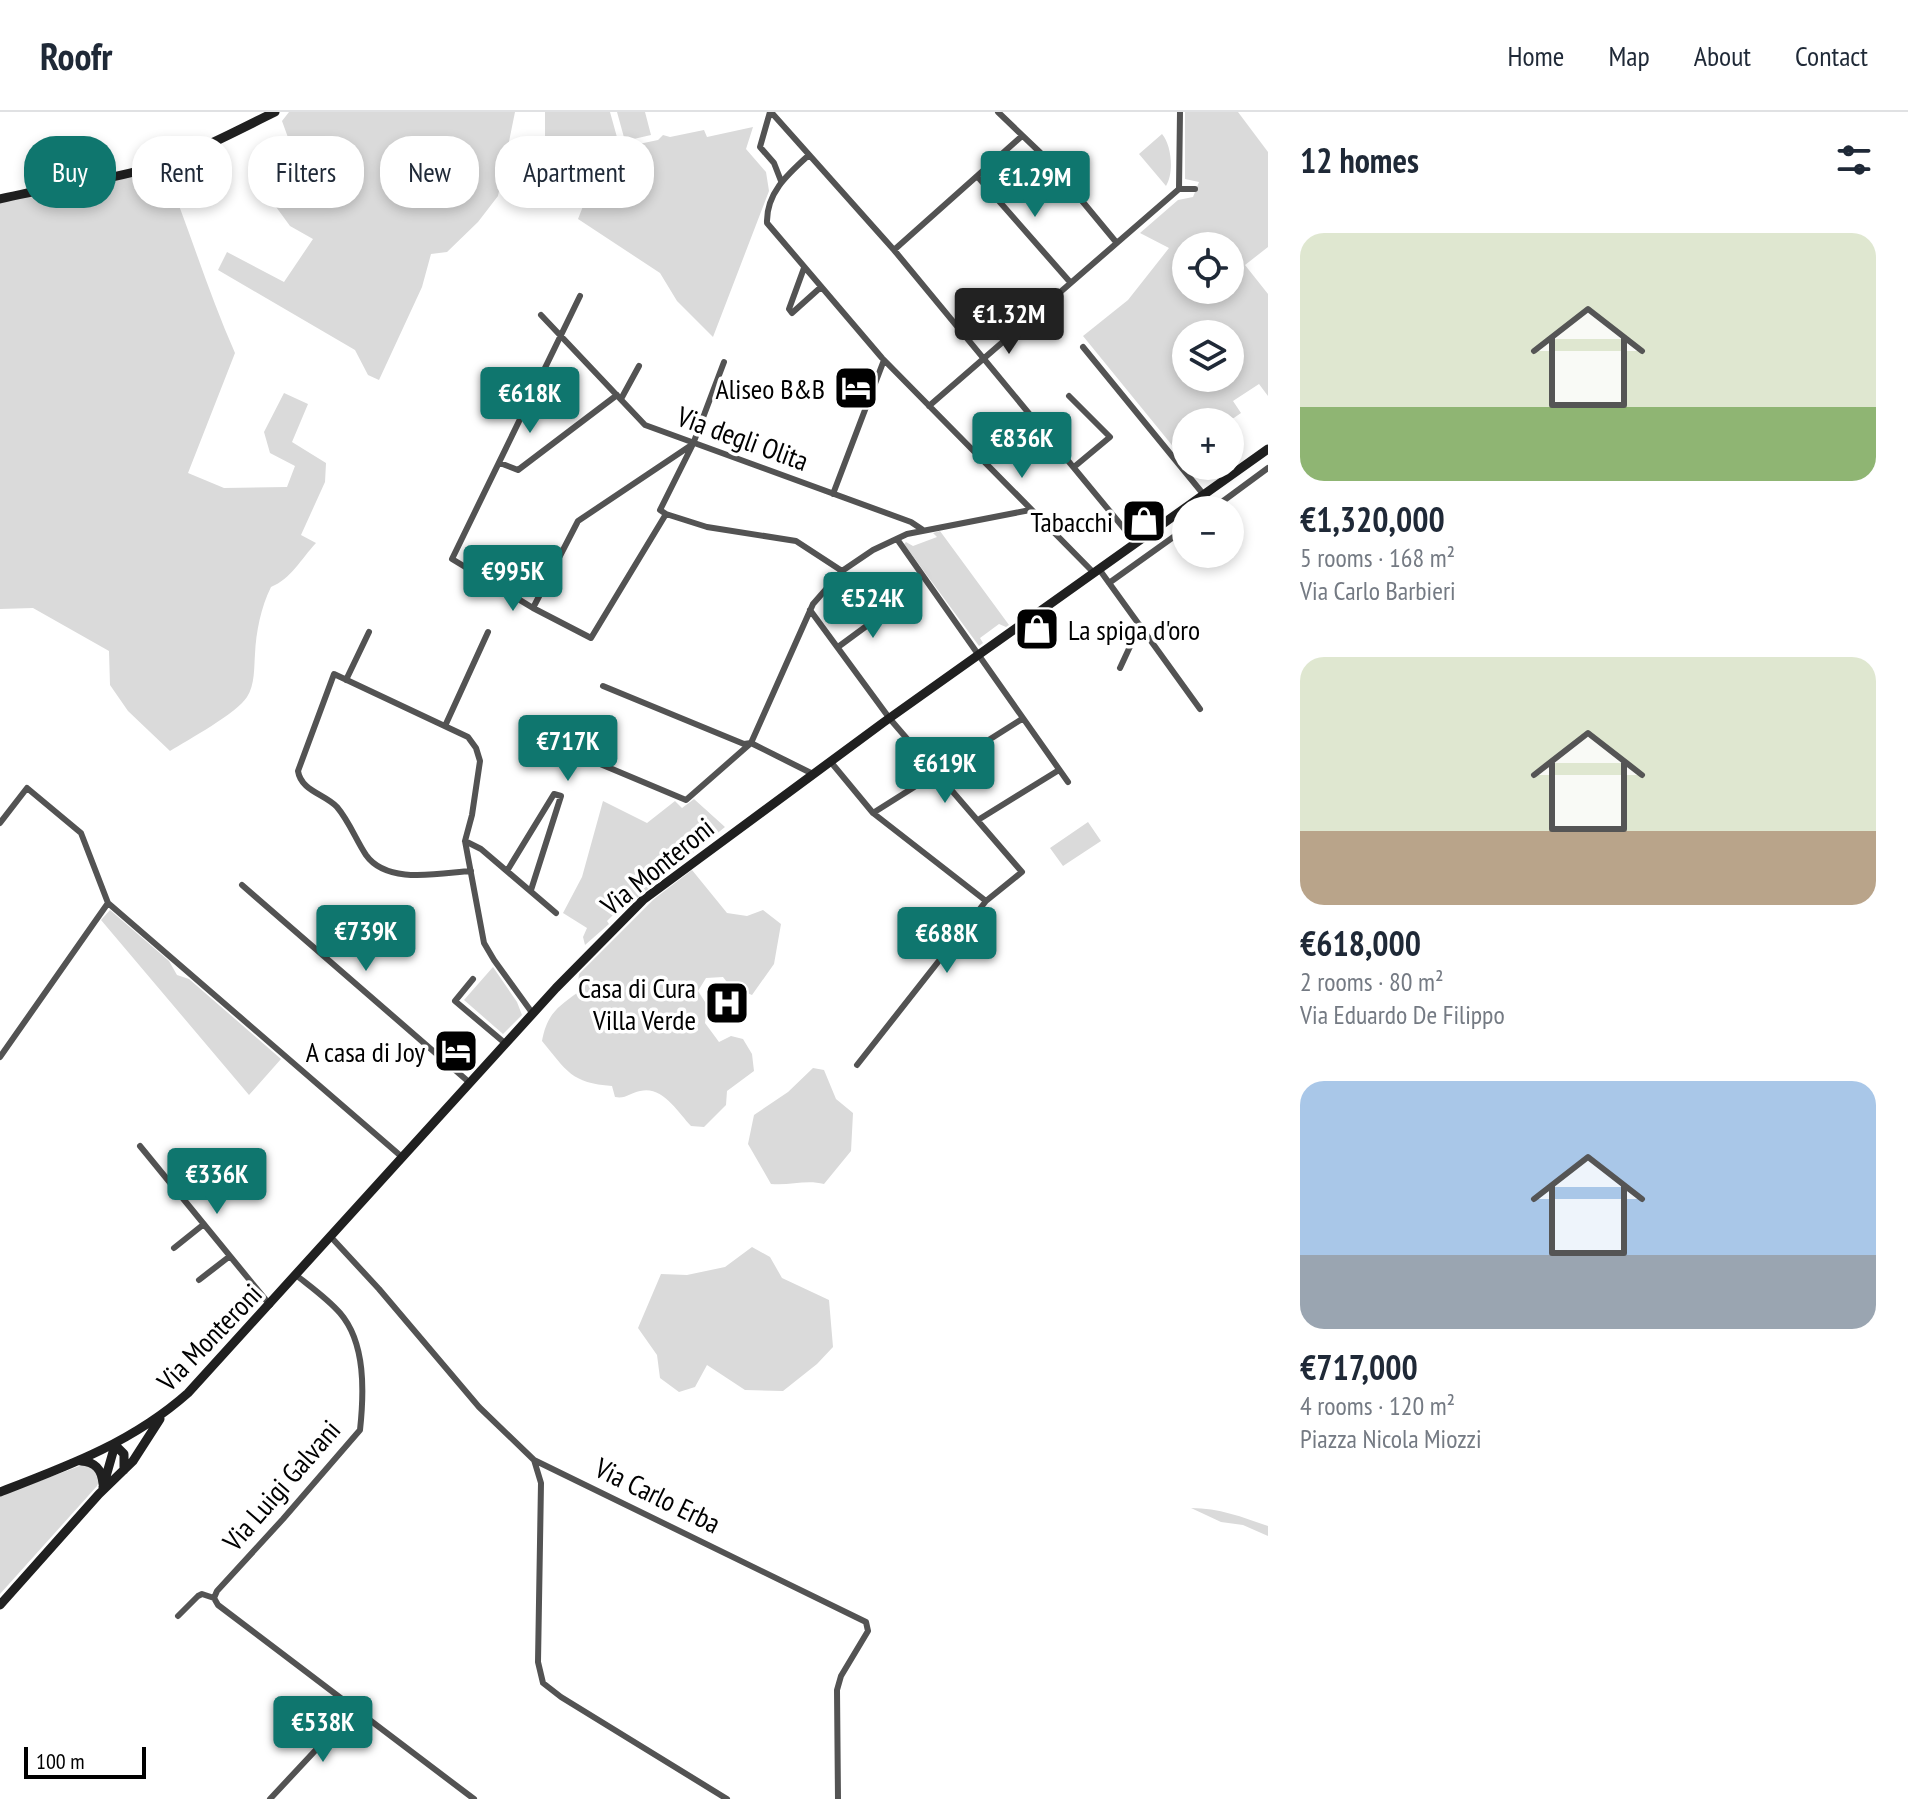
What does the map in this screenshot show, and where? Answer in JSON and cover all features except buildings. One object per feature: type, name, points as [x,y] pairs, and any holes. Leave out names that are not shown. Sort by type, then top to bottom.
[{"type":"main road","points":[[0,199],[95,182],[147,168],[197,150],[275,112]]},
{"type":"main road","name":"Via Monteroni","points":[[0,1492],[81,1461],[162,1417],[270,1305],[533,1014],[643,900],[830,761],[1268,449]]},
{"type":"main road","name":"Via Monteroni","points":[[0,1605],[101,1490],[124,1470],[162,1417]]},
{"type":"main road","points":[[115,1445],[124,1454],[124,1470]]},
{"type":"main road","name":"Via Monteroni","points":[[101,1490],[115,1445]]},
{"type":"main road","points":[[81,1461],[89,1461],[101,1471],[101,1490]]},
{"type":"street","points":[[771,112],[894,250],[1136,543]]},
{"type":"street","points":[[771,112],[760,147],[774,163],[781,181]]},
{"type":"street","points":[[998,112],[1049,161],[1116,242]]},
{"type":"street","points":[[1179,189],[1180,112]]},
{"type":"street","points":[[894,250],[1022,136]]},
{"type":"street","points":[[809,155],[781,181],[767,213],[767,223],[884,360],[1030,510],[1109,583],[1200,709]]},
{"type":"street","points":[[977,176],[1070,282]]},
{"type":"street","points":[[929,406],[1179,189],[1195,189]]},
{"type":"street","points":[[805,267],[789,309],[792,313],[821,287]]},
{"type":"street","points":[[580,296],[452,559],[533,608],[591,638],[666,514]]},
{"type":"street","name":"Via degli Olita","points":[[541,315],[645,425],[911,522],[923,530]]},
{"type":"street","points":[[1083,347],[1204,495]]},
{"type":"street","points":[[833,494],[884,360]]},
{"type":"street","points":[[724,362],[693,444],[660,510],[707,527],[796,541],[842,571]]},
{"type":"street","points":[[500,463],[518,470],[619,397],[639,366]]},
{"type":"street","points":[[1069,396],[1110,437],[1074,467]]},
{"type":"street","points":[[533,608],[578,521],[693,444]]},
{"type":"street","points":[[1230,496],[1268,468]]},
{"type":"street","points":[[543,740],[686,800],[751,743],[810,610],[842,571],[873,550],[923,530],[1030,510]]},
{"type":"street","points":[[1109,583],[1172,538]]},
{"type":"street","points":[[897,539],[1068,782]]},
{"type":"street","points":[[838,647],[891,608]]},
{"type":"street","points":[[810,610],[890,719],[1022,872],[986,901],[857,1065]]},
{"type":"street","points":[[1120,668],[1140,625]]},
{"type":"street","points":[[346,680],[369,632]]},
{"type":"street","points":[[445,726],[488,632]]},
{"type":"street","points":[[471,871],[392,873],[379,867],[368,858],[336,806],[299,778],[298,771],[334,674],[468,737],[476,748],[480,761],[465,841],[471,871],[484,943],[533,1014]]},
{"type":"street","points":[[603,686],[744,744],[751,743],[813,774]]},
{"type":"street","points":[[873,813],[1022,719]]},
{"type":"street","points":[[830,761],[873,813],[986,901]]},
{"type":"street","points":[[978,820],[1059,770]]},
{"type":"street","points":[[0,823],[27,788],[81,833],[108,903],[402,1157]]},
{"type":"street","points":[[507,871],[554,794],[561,796],[531,890]]},
{"type":"street","points":[[465,841],[481,849],[556,913]]},
{"type":"street","points":[[242,885],[470,1083]]},
{"type":"street","points":[[0,1057],[108,903]]},
{"type":"street","points":[[473,979],[455,1001],[506,1044]]},
{"type":"street","points":[[140,1146],[270,1305]]},
{"type":"street","points":[[174,1248],[204,1224]]},
{"type":"street","name":"Via Carlo Erba","points":[[330,1236],[479,1407],[534,1460],[866,1622],[868,1631],[841,1676],[837,1690],[838,1799]]},
{"type":"street","points":[[199,1280],[230,1256]]},
{"type":"street","name":"Via Luigi Galvani","points":[[178,1616],[202,1594],[214,1598],[360,1430],[360,1364],[354,1337],[341,1314],[296,1275]]},
{"type":"street","points":[[534,1460],[541,1483],[538,1662],[543,1683],[727,1799]]},
{"type":"street","points":[[214,1598],[218,1605],[474,1799]]},
{"type":"street","points":[[270,1799],[355,1708]]},
{"type":"shaded area","points":[[289,112],[515,112],[510,136],[495,136],[495,200],[478,222],[447,252],[431,254],[422,287],[379,380],[368,375],[355,350],[218,270],[227,252],[284,282],[313,239],[290,226],[277,208],[364,208],[364,136],[287,136],[282,121]]},
{"type":"shaded area","points":[[545,112],[610,112],[617,136],[545,136]]},
{"type":"shaded area","points":[[617,112],[645,112],[651,135],[624,136]]},
{"type":"shaded area","points":[[1185,112],[1238,112],[1268,152],[1268,247],[1245,265],[1268,294],[1268,396],[1259,384],[1233,401],[1238,408],[1172,408],[1172,445],[1083,336],[1128,300],[1169,248],[1140,233],[1178,200],[1193,197],[1199,182],[1185,179]]},
{"type":"shaded area","points":[[753,127],[746,149],[766,172],[769,191],[713,337],[677,301],[660,273],[578,219],[582,208],[654,208],[654,141],[663,135],[670,137],[704,130],[707,137]]},
{"type":"shaded area","points":[[1162,134],[1171,160],[1166,186],[1139,154]]},
{"type":"shaded area","points":[[132,174],[132,208],[179,208],[235,353],[188,473],[224,488],[287,487],[295,466],[270,453],[264,432],[284,393],[308,404],[292,442],[326,463],[325,482],[301,535],[316,543],[290,574],[271,587],[267,595],[258,628],[250,692],[233,711],[170,751],[128,711],[110,685],[109,651],[33,608],[0,609],[0,201],[24,196],[24,208],[116,208],[116,177]]},
{"type":"shaded area","points":[[940,531],[1009,625],[999,624],[980,638],[983,643],[979,646],[904,544],[913,546],[937,537],[933,533]]},
{"type":"shaded area","points":[[694,799],[725,827],[637,898],[632,896],[607,921],[609,924],[585,945],[583,937],[587,928],[563,913],[582,877],[603,801],[647,823],[675,801],[682,808]]},
{"type":"shaded area","points":[[1088,822],[1101,841],[1063,866],[1050,848]]},
{"type":"shaded area","points":[[692,870],[727,913],[747,916],[763,910],[781,924],[774,964],[752,995],[730,986],[723,977],[706,978],[698,991],[707,1005],[705,1023],[719,1042],[731,1036],[743,1039],[752,1054],[754,1071],[727,1091],[726,1105],[704,1127],[691,1126],[669,1101],[655,1092],[640,1091],[615,1097],[612,1086],[578,1078],[564,1068],[542,1041],[554,1013],[577,993],[579,974],[654,899]]},
{"type":"shaded area","points":[[110,910],[169,961],[177,975],[189,979],[281,1059],[249,1095],[101,920]]},
{"type":"shaded area","points":[[493,967],[517,1002],[522,1015],[503,1034],[464,1000]]},
{"type":"shaded area","points":[[813,1068],[824,1070],[836,1099],[853,1113],[851,1151],[824,1184],[771,1184],[748,1144],[754,1115],[788,1092]]},
{"type":"shaded area","points":[[752,1247],[770,1257],[782,1278],[829,1300],[833,1347],[783,1391],[745,1390],[707,1365],[695,1387],[679,1392],[660,1378],[657,1355],[638,1328],[661,1274],[687,1275],[725,1267]]},
{"type":"shaded area","points":[[82,1465],[95,1468],[99,1481],[97,1486],[0,1594],[0,1496]]},
{"type":"shaded area","points":[[1191,1508],[1221,1511],[1268,1526],[1268,1536],[1243,1525],[1221,1522]]},
{"type":"place","name":"Aliseo B&B","points":[[856,388]]},
{"type":"place","name":"Tabacchi","points":[[1144,521]]},
{"type":"place","name":"La spiga d'oro","points":[[1037,629]]},
{"type":"place","name":"Casa di Cura Villa Verde","points":[[727,1003]]},
{"type":"place","name":"A casa di Joy","points":[[456,1051]]}]
